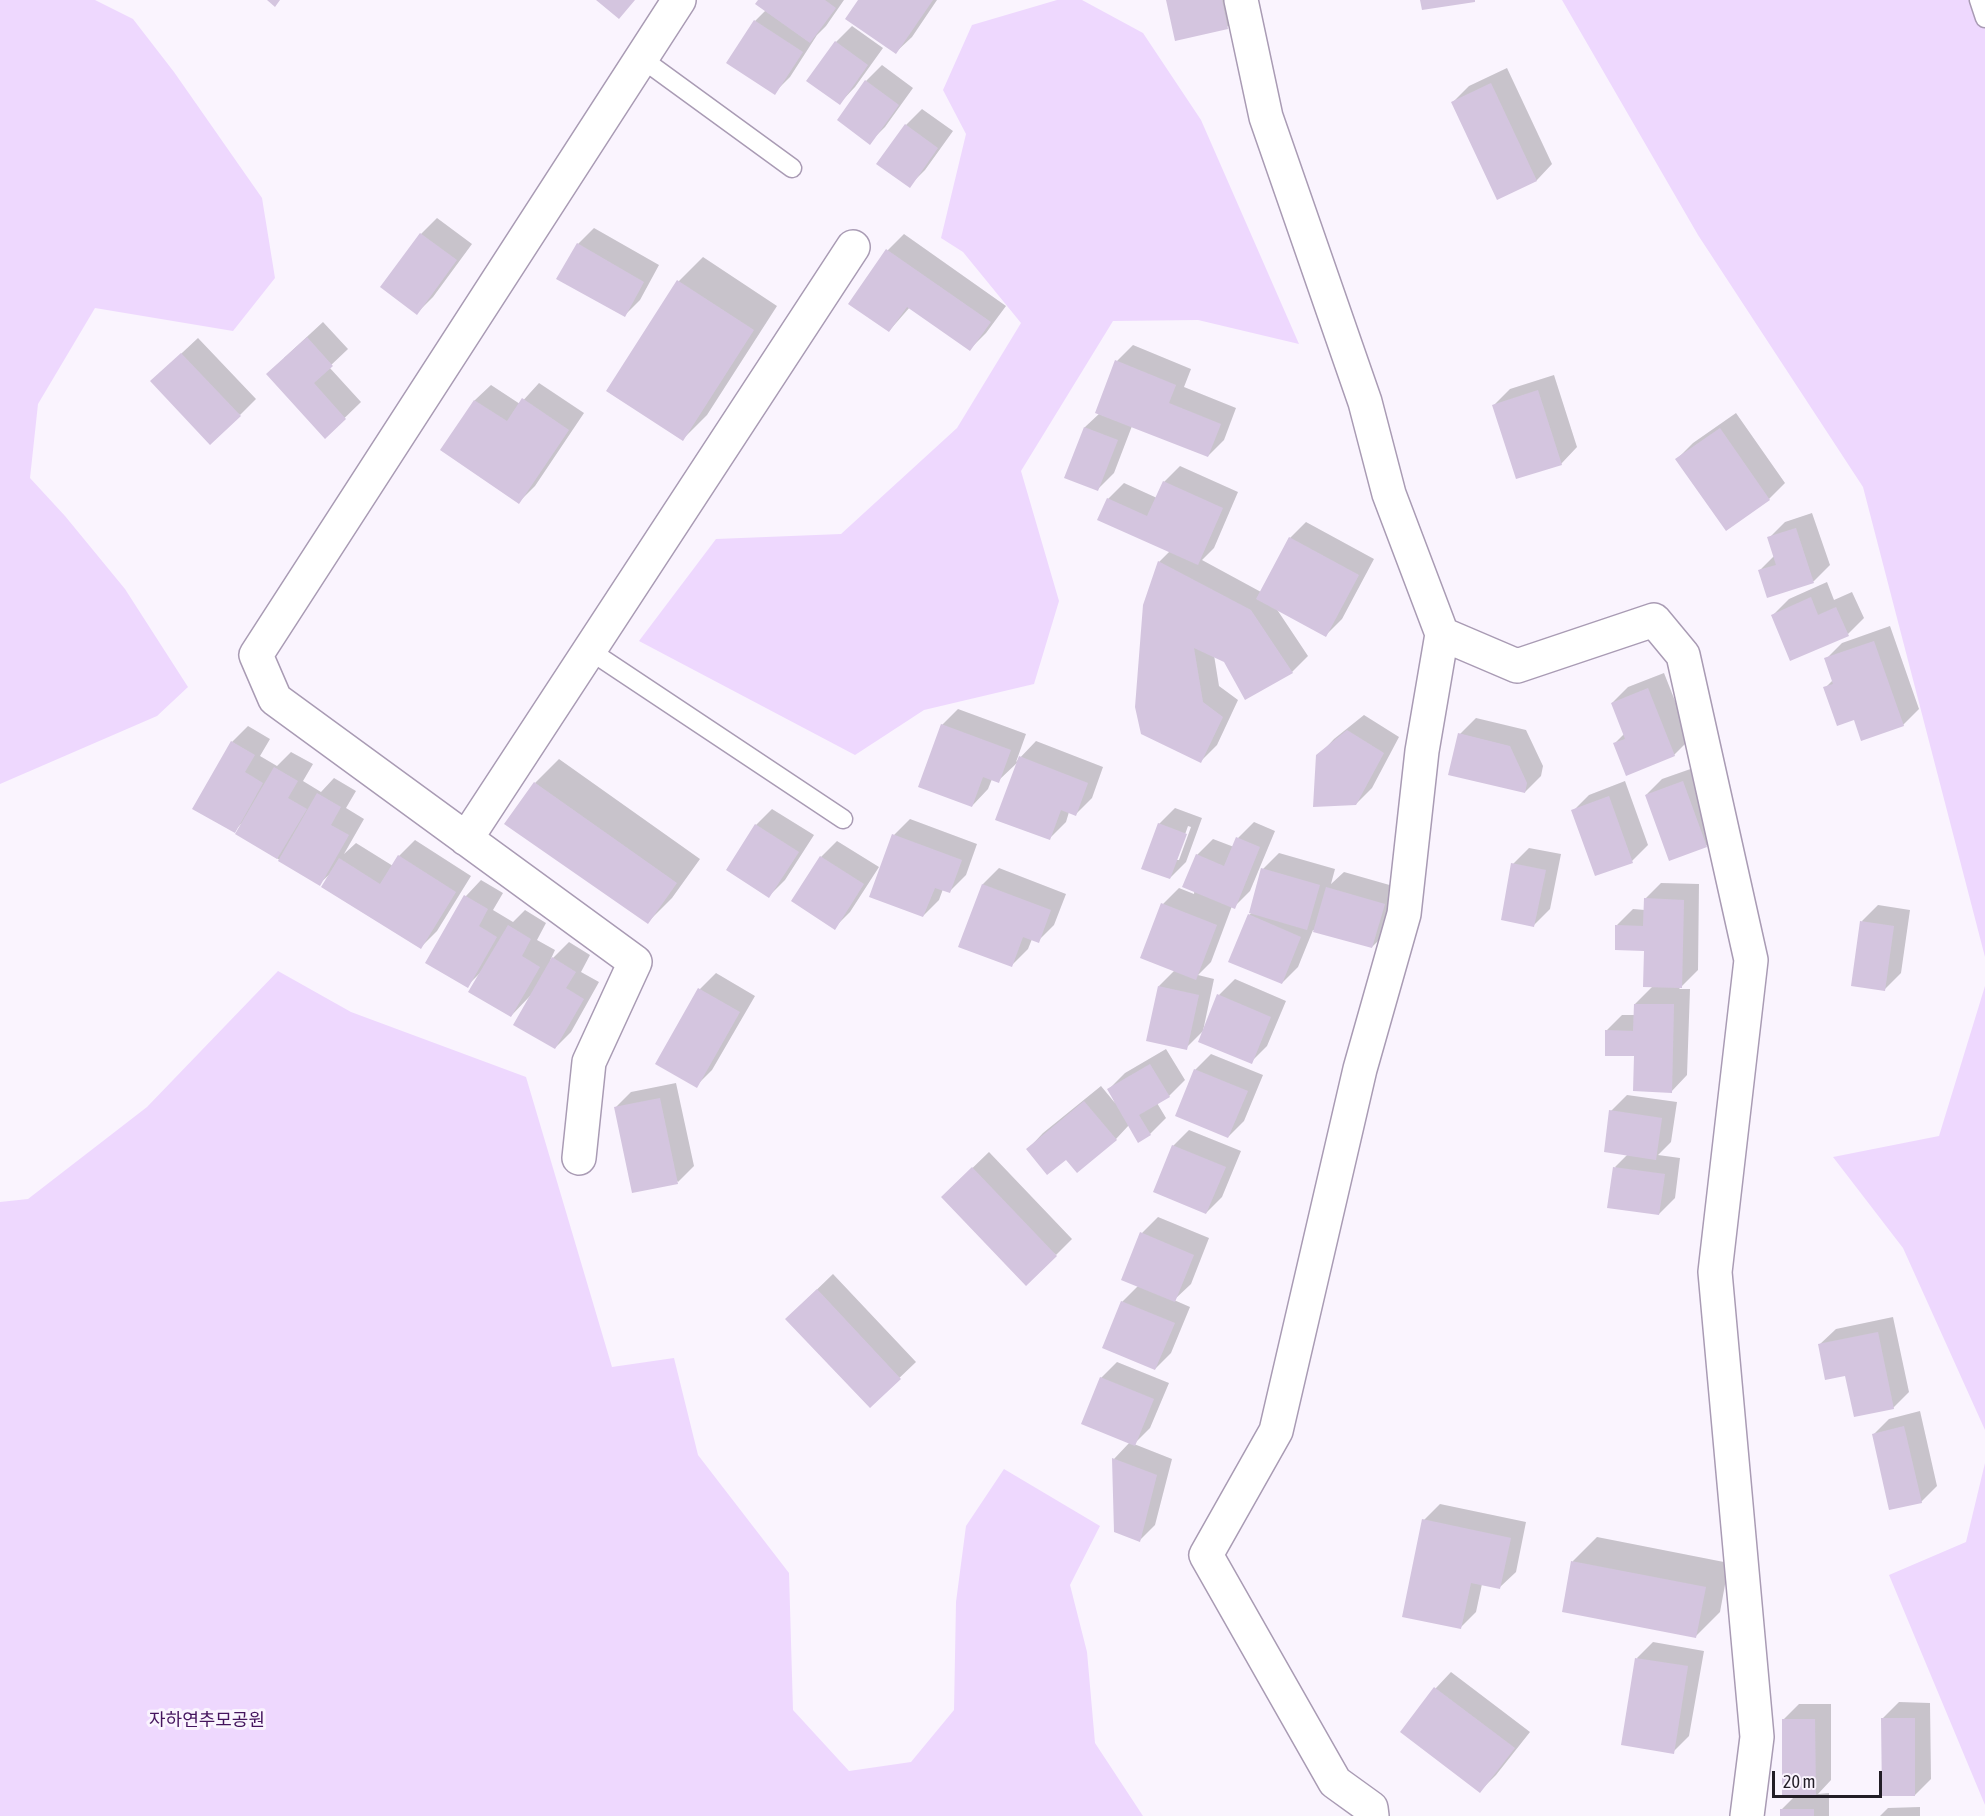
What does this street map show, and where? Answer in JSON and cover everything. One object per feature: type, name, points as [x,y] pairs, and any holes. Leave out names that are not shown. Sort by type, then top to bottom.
[{"type":"street","points":[[579,1158],[589,1062],[635,962],[275,699],[256,655],[679,0]]},
{"type":"street","points":[[1241,0],[1266,117],[1365,402],[1389,494],[1442,634],[1422,751],[1404,914],[1360,1070],[1276,1431],[1206,1555],[1335,1782],[1371,1808],[1371,1816]]},
{"type":"street","points":[[466,839],[853,247]]},
{"type":"street","points":[[1442,634],[1517,666],[1654,620],[1683,655],[1751,960],[1715,1272],[1757,1737],[1747,1816]]},
{"type":"lane","points":[[1978,0],[1985,18]]},
{"type":"lane","points":[[641,58],[792,168]]},
{"type":"lane","points":[[589,650],[843,819]]},
{"type":"green space","points":[[0,0],[95,0],[133,19],[174,72],[262,198],[275,278],[233,331],[95,308],[38,404],[30,478],[65,516],[125,589],[188,687],[157,716],[0,784]]},
{"type":"green space","points":[[1057,0],[1082,0],[1143,33],[1201,120],[1299,344],[1198,320],[1113,321],[1021,471],[1059,601],[1034,684],[924,710],[855,755],[639,641],[716,539],[841,534],[957,428],[1021,323],[963,252],[941,238],[966,134],[943,90],[972,25]]},
{"type":"green space","points":[[1562,0],[1985,0],[1985,957],[1863,487],[1698,235]]},
{"type":"green space","name":"자하연추모공원","points":[[278,971],[351,1012],[526,1077],[612,1367],[674,1358],[698,1455],[789,1573],[793,1710],[849,1771],[911,1762],[954,1710],[956,1602],[966,1526],[1004,1469],[1100,1526],[1070,1585],[1087,1652],[1095,1743],[1143,1816],[0,1816],[0,1202],[28,1199],[147,1107]]},
{"type":"green space","points":[[1985,986],[1985,1430],[1903,1248],[1833,1157],[1939,1136]]},
{"type":"green space","points":[[1985,1463],[1985,1805],[1889,1575],[1966,1542]]},
{"type":"building","points":[[267,0],[280,0],[275,7]]},
{"type":"building","points":[[596,0],[635,0],[619,19]]},
{"type":"building","points":[[758,0],[825,0],[836,8],[810,43],[755,4]]},
{"type":"building","points":[[858,0],[933,0],[896,54],[845,19]]},
{"type":"building","points":[[1166,0],[1222,0],[1228,29],[1175,41]]},
{"type":"building","points":[[1420,0],[1475,0],[1475,2],[1422,10]]},
{"type":"building","points":[[754,20],[803,52],[775,95],[726,63]]},
{"type":"building","points":[[835,41],[868,65],[840,105],[806,81]]},
{"type":"building","points":[[865,80],[899,105],[870,145],[837,120]]},
{"type":"building","points":[[1491,83],[1537,181],[1497,200],[1451,102]]},
{"type":"building","points":[[905,124],[938,148],[910,188],[876,164]]},
{"type":"building","points":[[420,233],[457,260],[417,315],[380,287]]},
{"type":"building","points":[[577,243],[644,282],[625,317],[556,279]]},
{"type":"building","points":[[886,249],[991,322],[970,351],[907,307],[889,332],[848,304]]},
{"type":"building","points":[[677,280],[754,330],[683,441],[606,391]]},
{"type":"building","points":[[307,337],[333,366],[314,383],[346,419],[325,439],[266,374]]},
{"type":"building","points":[[181,353],[241,416],[210,445],[150,381]]},
{"type":"building","points":[[1115,360],[1176,385],[1169,403],[1221,424],[1208,457],[1095,413]]},
{"type":"building","points":[[1538,390],[1562,465],[1516,479],[1492,405]]},
{"type":"building","points":[[522,398],[569,430],[519,504],[440,450],[474,400],[507,421]]},
{"type":"building","points":[[1084,427],[1118,440],[1098,491],[1064,478]]},
{"type":"building","points":[[1720,428],[1770,500],[1726,531],[1675,459]]},
{"type":"building","points":[[1163,481],[1223,508],[1198,565],[1097,520],[1107,498],[1147,516]]},
{"type":"building","points":[[1796,528],[1814,583],[1767,598],[1758,570],[1776,565],[1767,537]]},
{"type":"building","points":[[1289,537],[1359,575],[1326,637],[1256,599]]},
{"type":"building","points":[[1158,561],[1251,610],[1293,673],[1245,700],[1224,662],[1194,648],[1203,702],[1223,717],[1201,763],[1141,734],[1135,707],[1143,605]]},
{"type":"building","points":[[1811,597],[1818,615],[1836,607],[1849,636],[1790,661],[1771,615]]},
{"type":"building","points":[[1874,641],[1904,726],[1861,741],[1854,720],[1837,726],[1823,687],[1833,684],[1824,658]]},
{"type":"building","points":[[1648,688],[1675,756],[1626,776],[1613,743],[1625,739],[1611,703]]},
{"type":"building","points":[[941,724],[1011,750],[999,783],[983,777],[972,807],[918,787]]},
{"type":"building","points":[[1347,730],[1384,753],[1356,805],[1313,807],[1316,755]]},
{"type":"building","points":[[1458,733],[1510,746],[1527,783],[1525,793],[1448,775]]},
{"type":"building","points":[[231,741],[255,755],[245,772],[263,783],[235,833],[192,809]]},
{"type":"building","points":[[1019,756],[1088,783],[1076,816],[1061,810],[1050,840],[995,820]]},
{"type":"building","points":[[274,767],[298,781],[288,798],[307,809],[277,859],[235,834]]},
{"type":"building","points":[[1683,781],[1707,847],[1669,861],[1645,795]]},
{"type":"building","points":[[534,782],[677,883],[648,924],[504,824]]},
{"type":"building","points":[[317,793],[341,807],[331,825],[349,835],[320,886],[278,861]]},
{"type":"building","points":[[1609,796],[1633,863],[1595,876],[1571,810]]},
{"type":"building","points":[[1158,823],[1187,834],[1170,879],[1141,869]]},
{"type":"building","points":[[755,824],[799,852],[769,898],[726,870]]},
{"type":"building","points":[[892,834],[962,860],[950,893],[935,888],[923,917],[869,897]]},
{"type":"building","points":[[1236,837],[1260,847],[1235,909],[1182,887],[1196,854],[1224,866]]},
{"type":"building","points":[[398,855],[456,892],[421,949],[321,887],[339,858],[380,884]]},
{"type":"building","points":[[820,856],[864,884],[835,930],[791,901]]},
{"type":"building","points":[[1511,863],[1546,870],[1534,927],[1501,920]]},
{"type":"building","points":[[1261,868],[1320,885],[1307,930],[1249,913]]},
{"type":"building","points":[[982,884],[1051,910],[1039,943],[1023,937],[1012,967],[958,947]]},
{"type":"building","points":[[1326,887],[1385,904],[1372,948],[1313,932]]},
{"type":"building","points":[[464,895],[488,909],[479,926],[497,937],[468,988],[425,963]]},
{"type":"building","points":[[1644,898],[1684,900],[1682,988],[1643,987],[1644,951],[1615,950],[1615,925],[1643,926]]},
{"type":"building","points":[[1161,903],[1217,925],[1196,980],[1140,958]]},
{"type":"building","points":[[1248,914],[1301,937],[1282,984],[1228,962]]},
{"type":"building","points":[[1860,921],[1894,926],[1885,991],[1851,986]]},
{"type":"building","points":[[508,925],[531,939],[522,956],[540,967],[511,1017],[468,992]]},
{"type":"building","points":[[552,957],[576,972],[566,988],[584,999],[555,1049],[513,1025]]},
{"type":"building","points":[[1158,986],[1199,995],[1187,1050],[1146,1041]]},
{"type":"building","points":[[698,988],[740,1012],[697,1088],[655,1064]]},
{"type":"building","points":[[1217,994],[1271,1017],[1252,1064],[1198,1042]]},
{"type":"building","points":[[1634,1004],[1674,1004],[1672,1093],[1633,1091],[1634,1056],[1605,1056],[1605,1030],[1633,1031]]},
{"type":"building","points":[[1150,1064],[1170,1097],[1139,1115],[1151,1135],[1138,1143],[1107,1089]]},
{"type":"building","points":[[1194,1069],[1248,1091],[1228,1138],[1175,1116]]},
{"type":"building","points":[[660,1098],[678,1184],[632,1193],[614,1107]]},
{"type":"building","points":[[1084,1101],[1117,1140],[1077,1173],[1066,1160],[1047,1175],[1026,1149]]},
{"type":"building","points":[[1609,1110],[1662,1118],[1656,1160],[1604,1152]]},
{"type":"building","points":[[1172,1145],[1226,1167],[1206,1214],[1153,1192]]},
{"type":"building","points":[[972,1167],[1057,1256],[1026,1286],[941,1197]]},
{"type":"building","points":[[1613,1167],[1665,1174],[1659,1215],[1607,1208]]},
{"type":"building","points":[[1140,1232],[1194,1255],[1175,1302],[1121,1280]]},
{"type":"building","points":[[817,1289],[901,1379],[870,1408],[785,1319]]},
{"type":"building","points":[[1121,1301],[1175,1323],[1155,1370],[1102,1348]]},
{"type":"building","points":[[1878,1332],[1894,1409],[1854,1417],[1845,1376],[1825,1380],[1818,1344]]},
{"type":"building","points":[[1100,1377],[1154,1399],[1135,1446],[1081,1424]]},
{"type":"building","points":[[1904,1426],[1922,1503],[1889,1510],[1872,1434]]},
{"type":"building","points":[[1112,1458],[1157,1475],[1140,1542],[1114,1532]]},
{"type":"building","points":[[1422,1519],[1511,1538],[1500,1589],[1471,1583],[1461,1629],[1402,1617]]},
{"type":"building","points":[[1571,1561],[1706,1587],[1696,1638],[1562,1612]]},
{"type":"building","points":[[1635,1658],[1688,1666],[1674,1754],[1621,1745]]},
{"type":"building","points":[[1434,1687],[1515,1748],[1480,1793],[1400,1732]]},
{"type":"building","points":[[1881,1718],[1915,1718],[1915,1796],[1882,1796]]},
{"type":"building","points":[[1782,1719],[1815,1719],[1816,1798],[1782,1798]]},
{"type":"building","points":[[1780,1809],[1814,1809],[1814,1816],[1780,1816]]}]
